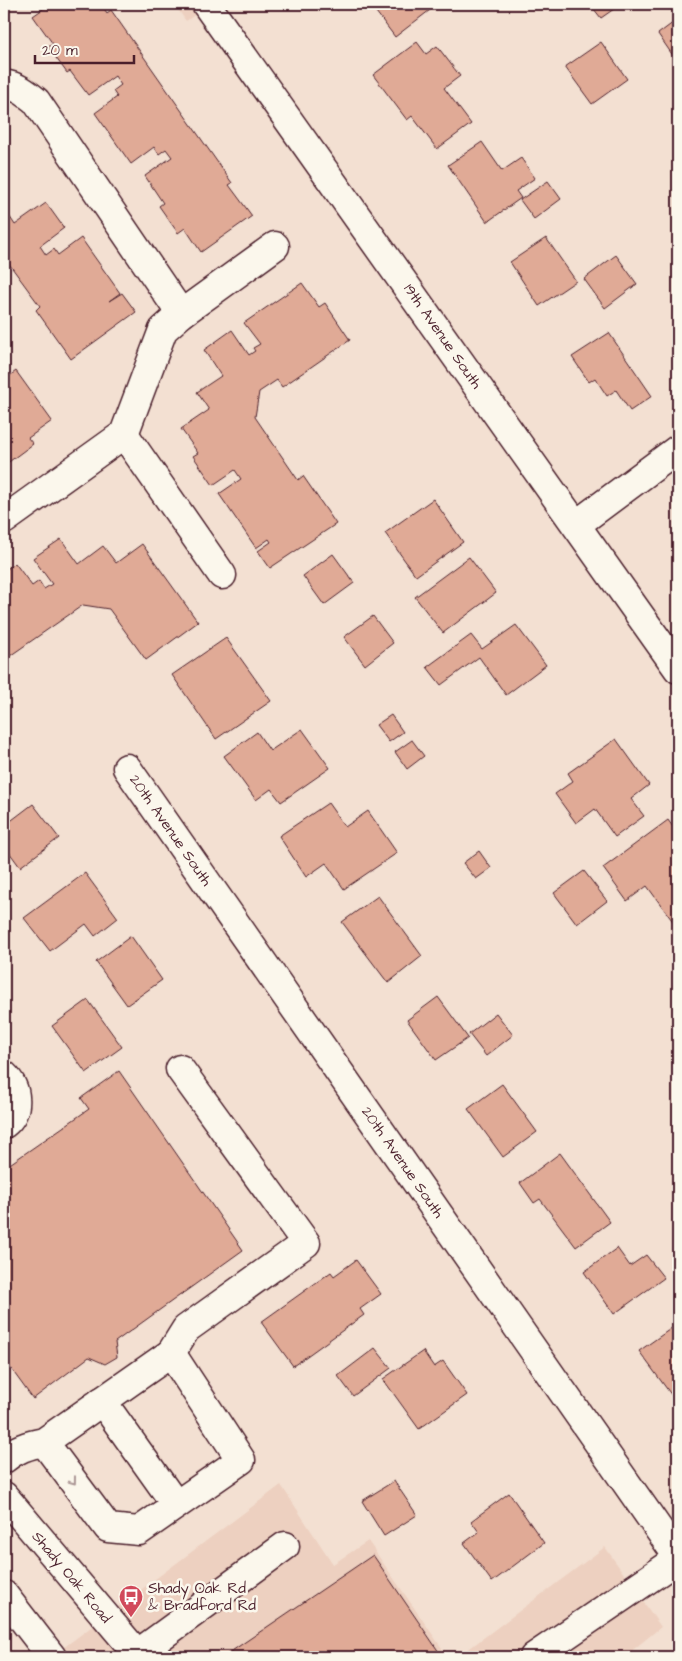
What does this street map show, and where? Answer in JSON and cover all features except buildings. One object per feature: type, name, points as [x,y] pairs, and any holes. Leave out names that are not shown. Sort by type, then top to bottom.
[{"type":"street","name":"19th Avenue South","points":[[208,4],[678,669]]},
{"type":"street","points":[[4,84],[25,91],[36,101],[181,314]]},
{"type":"street","points":[[4,520],[124,434],[163,330],[181,314],[275,246]]},
{"type":"street","points":[[124,434],[222,575]]},
{"type":"street","points":[[576,524],[678,449]]},
{"type":"street","name":"20th Avenue South","points":[[127,768],[678,1558]]},
{"type":"street","points":[[4,1459],[11,1453],[26,1446],[44,1442],[102,1402],[171,1352],[186,1329],[306,1242],[180,1069]]},
{"type":"street","points":[[4,1075],[14,1092],[15,1108],[11,1118],[4,1124]]},
{"type":"street","points":[[44,1442],[108,1528],[139,1532],[241,1460],[171,1352]]},
{"type":"street","points":[[102,1402],[176,1505]]},
{"type":"street","name":"Shady Oak Road","points":[[4,1496],[138,1656]]},
{"type":"street","points":[[138,1656],[285,1546]]},
{"type":"street","points":[[534,1657],[678,1558]]},
{"type":"street","points":[[7,1606],[52,1657]]},
{"type":"shaded area","points":[[174,4],[211,4],[186,21]]},
{"type":"shaded area","points":[[281,1485],[333,1564],[368,1541],[448,1657],[51,1657]]},
{"type":"shaded area","points":[[605,1547],[661,1627],[624,1657],[458,1657]]},
{"type":"place","name":"Shady Oak Rd & Bradford Rd","points":[[131,1618]]}]
